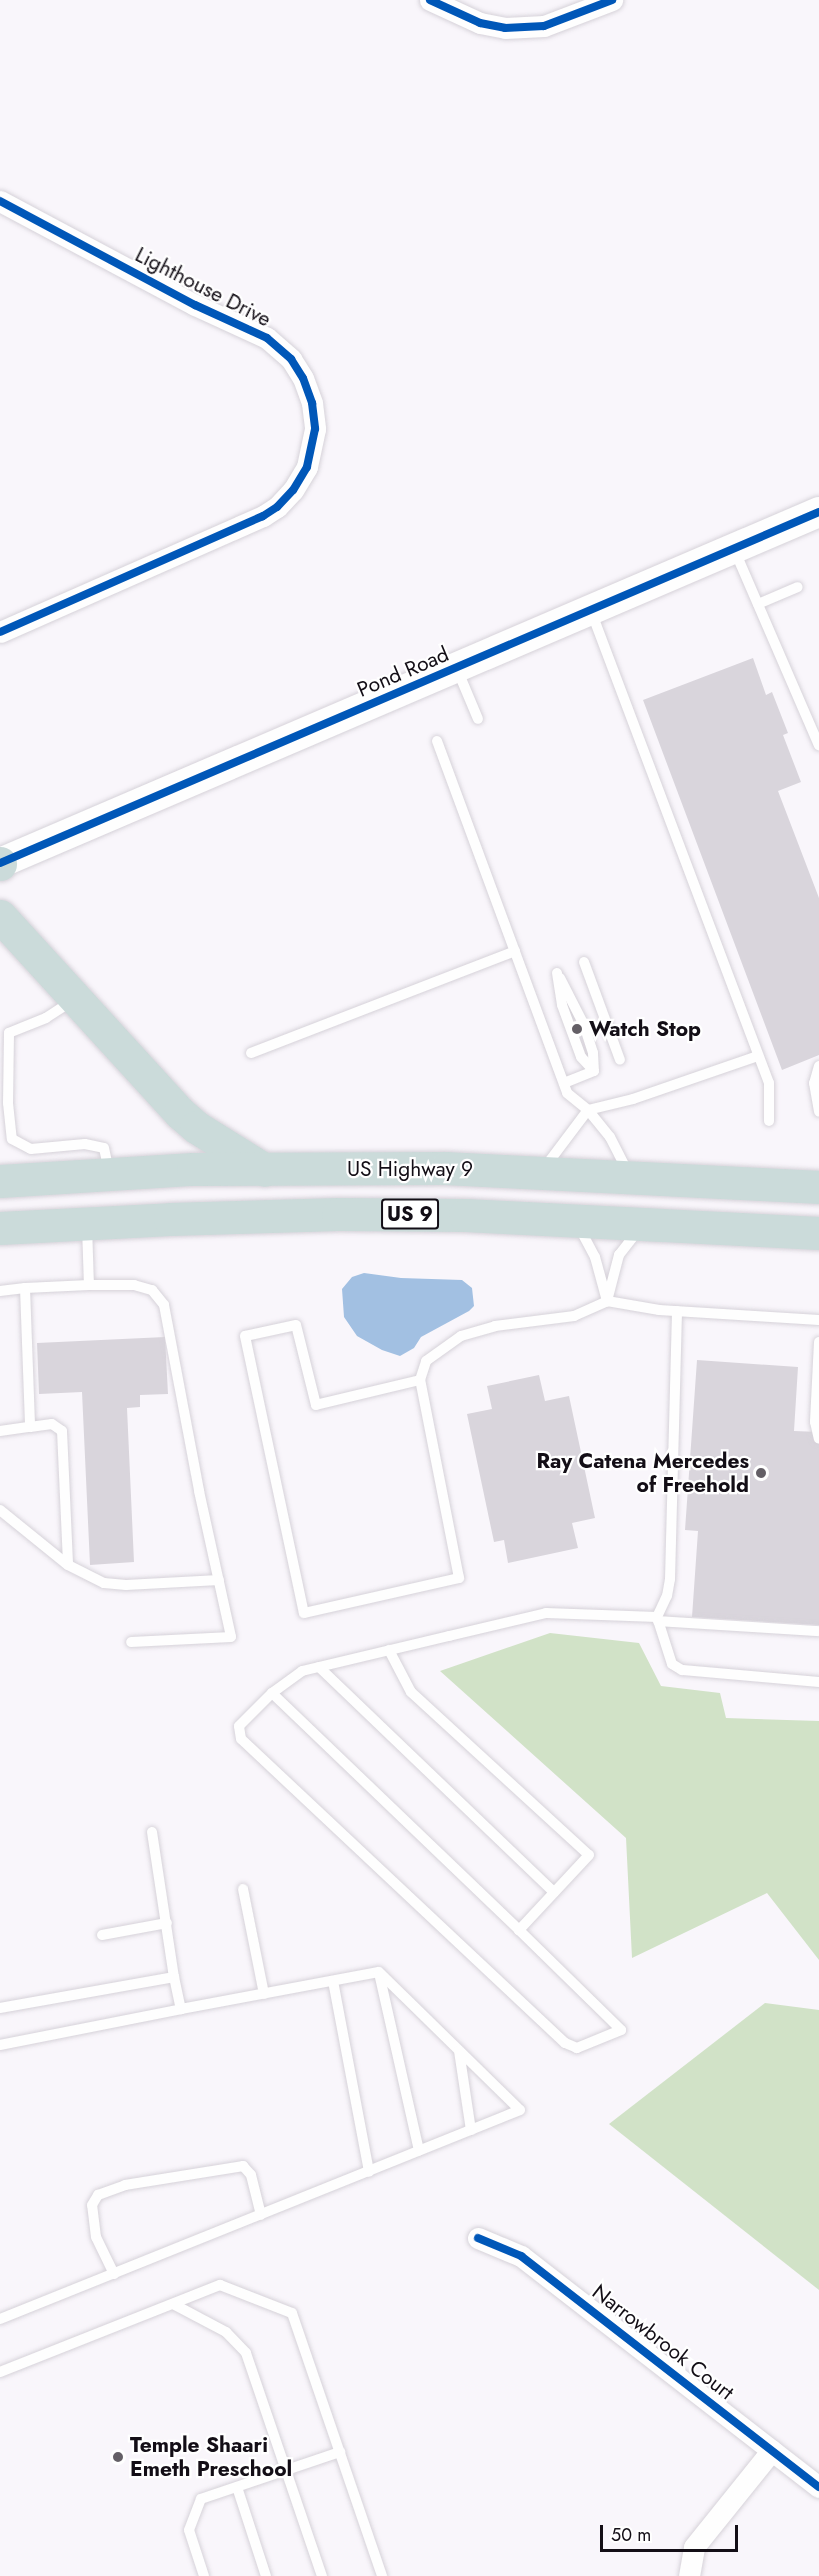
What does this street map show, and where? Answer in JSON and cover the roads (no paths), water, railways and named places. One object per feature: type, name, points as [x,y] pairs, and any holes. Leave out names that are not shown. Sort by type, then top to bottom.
[{"type":"highway","points":[[0,916],[196,1127],[265,1170]]},
{"type":"highway","name":"US Highway 9","points":[[0,1181],[32,1164],[110,1174],[193,1169],[446,1168],[630,1175],[819,1187]]},
{"type":"highway","name":"US 9","points":[[0,1228],[338,1214],[575,1219],[819,1233]]},
{"type":"street","points":[[430,0],[480,24],[505,28],[543,26],[612,0]]},
{"type":"street","name":"Lighthouse Drive","points":[[0,201],[195,305],[267,338],[291,359],[303,378],[312,403],[315,429],[307,467],[293,490],[277,507],[263,516],[0,632]]},
{"type":"street","name":"Pond Road","points":[[0,864],[819,512]]},
{"type":"street","name":"Narrowbrook Court","points":[[478,2238],[522,2256],[819,2487]]},
{"type":"street","points":[[689,2576],[694,2547],[772,2450]]},
{"type":"lane","points":[[734,549],[819,745]]},
{"type":"lane","points":[[758,604],[798,586]]},
{"type":"lane","points":[[591,610],[769,1083],[769,1121]]},
{"type":"lane","points":[[457,668],[478,719]]},
{"type":"lane","points":[[437,741],[567,1092],[588,1110],[610,1137],[630,1175]]},
{"type":"lane","points":[[251,1053],[515,951]]},
{"type":"lane","points":[[584,962],[620,1060]]},
{"type":"lane","points":[[557,972],[584,1026],[593,1053],[594,1071],[581,1057],[562,1005],[557,972]]},
{"type":"lane","points":[[32,1164],[12,1139],[8,1103],[9,1033],[46,1018],[75,999]]},
{"type":"lane","points":[[541,1171],[588,1110],[633,1099],[758,1056]]},
{"type":"lane","points":[[819,1066],[814,1083],[819,1112]]},
{"type":"lane","points":[[564,1083],[594,1071]]},
{"type":"lane","points":[[575,1219],[595,1257],[607,1301]]},
{"type":"lane","points":[[86,1223],[89,1285]]},
{"type":"lane","points":[[607,1301],[619,1255],[643,1223]]},
{"type":"lane","points":[[0,1291],[89,1285],[134,1285],[152,1290],[164,1305],[231,1637],[131,1642]]},
{"type":"lane","points":[[25,1288],[30,1427]]},
{"type":"lane","points":[[420,1380],[316,1405],[296,1324],[245,1336],[304,1613],[459,1578],[420,1380],[426,1360],[461,1336],[495,1326],[574,1316],[607,1301],[677,1311],[819,1320]]},
{"type":"lane","points":[[677,1311],[670,1579],[667,1596],[658,1619],[672,1664],[682,1670],[819,1682]]},
{"type":"lane","points":[[819,1342],[815,1422],[819,1439]]},
{"type":"lane","points":[[0,1431],[52,1424],[62,1431],[68,1565]]},
{"type":"lane","points":[[0,1510],[68,1565],[104,1583],[126,1585],[219,1581]]},
{"type":"lane","points":[[272,1693],[621,2030],[577,2048],[565,2043],[241,1739],[239,1726],[272,1693],[302,1671],[546,1613],[819,1631]]},
{"type":"lane","points":[[389,1650],[411,1692],[589,1855],[519,1930]]},
{"type":"lane","points":[[319,1667],[554,1892]]},
{"type":"lane","points":[[152,1832],[181,2009]]},
{"type":"lane","points":[[243,1889],[264,1994]]},
{"type":"lane","points":[[102,1935],[167,1923]]},
{"type":"lane","points":[[0,2045],[379,1972]]},
{"type":"lane","points":[[0,2319],[520,2110],[379,1972]]},
{"type":"lane","points":[[379,1972],[419,2151]]},
{"type":"lane","points":[[0,2008],[174,1977]]},
{"type":"lane","points":[[333,1981],[369,2172]]},
{"type":"lane","points":[[459,2050],[471,2130]]},
{"type":"lane","points":[[114,2274],[96,2237],[92,2205],[98,2196],[125,2185],[243,2166],[251,2175],[261,2216]]},
{"type":"lane","points":[[0,2372],[175,2305],[220,2285],[292,2313],[382,2576]]},
{"type":"lane","points":[[175,2305],[226,2332],[246,2353],[322,2576]]},
{"type":"lane","points":[[204,2576],[189,2530],[201,2499],[340,2452]]},
{"type":"lane","points":[[237,2487],[266,2576]]},
{"type":"water","points":[[364,1273],[401,1278],[462,1280],[472,1288],[474,1306],[421,1337],[414,1348],[400,1356],[382,1350],[357,1336],[344,1317],[342,1289],[352,1277]]},
{"type":"place","name":"Watch Stop","points":[[577,1029]]},
{"type":"place","name":"Ray Catena Mercedes of Freehold","points":[[761,1473]]},
{"type":"place","name":"Temple Shaari Emeth Preschool","points":[[118,2457]]}]
